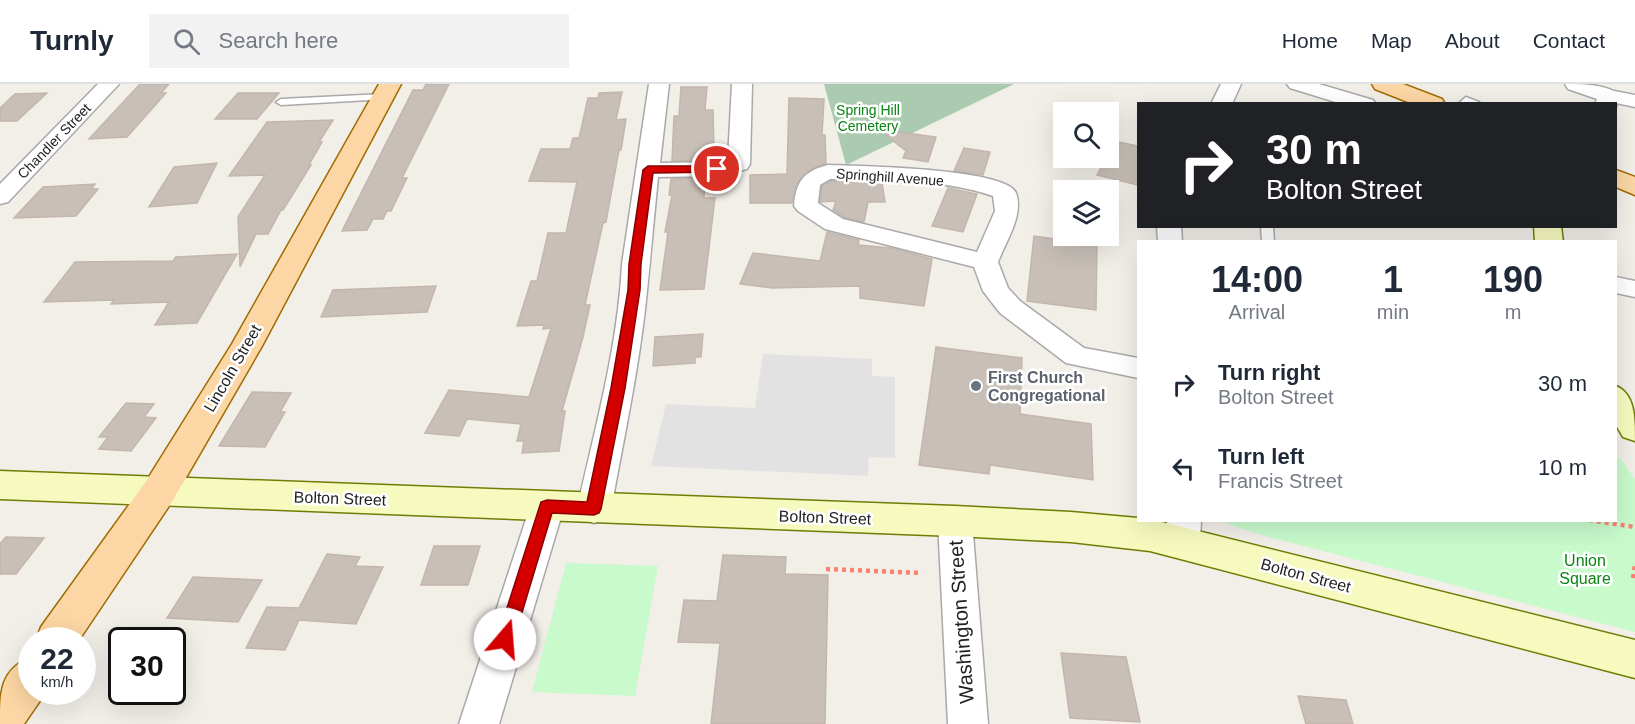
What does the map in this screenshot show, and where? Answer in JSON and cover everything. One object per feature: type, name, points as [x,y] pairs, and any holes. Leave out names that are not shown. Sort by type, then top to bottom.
[{"type":"main road","points":[[1383,84],[1429,102]]},
{"type":"main road","name":"Lincoln Street","points":[[65,627],[160,490],[246,346],[386,91]]},
{"type":"main road","points":[[1617,178],[1635,187]]},
{"type":"main road","points":[[1617,400],[1635,428]]},
{"type":"main road","name":"Bolton Street","points":[[0,485],[955,521],[1071,527],[1150,535],[1184,531],[1635,659]]},
{"type":"main road","points":[[0,721],[18,696]]},
{"type":"street","name":"Chandler Street","points":[[0,197],[109,84]]},
{"type":"street","points":[[594,509],[618,388],[634,290],[635,264],[659,84]]},
{"type":"street","points":[[648,170],[717,169],[740,164],[742,84]]},
{"type":"street","points":[[1222,102],[1231,84]]},
{"type":"street","points":[[1297,84],[1359,102]]},
{"type":"street","points":[[1576,84],[1608,100],[1635,101]]},
{"type":"street","name":"Springhill Avenue","points":[[828,172],[930,178],[987,185],[1004,192],[1007,211],[985,262],[834,224],[806,206],[809,182],[813,177],[828,172]]},
{"type":"street","points":[[985,262],[996,291],[1010,307],[1077,356],[1137,368]]},
{"type":"street","points":[[1617,285],[1635,289]]},
{"type":"street","points":[[479,724],[547,507]]},
{"type":"street","name":"Washington Street","points":[[955,521],[968,724]]},
{"type":"lane","points":[[281,102],[386,91]]},
{"type":"path","points":[[1602,522],[1635,527]]},
{"type":"path","points":[[1633,578],[1635,565]]},
{"type":"path","points":[[826,569],[922,573]]},
{"type":"green space","name":"Spring Hill Cemetery","points":[[824,84],[1014,84],[846,165]]},
{"type":"green space","name":"Union Square","points":[[1617,457],[1620,458],[1635,479],[1635,632],[1261,535],[1223,522],[1617,522]]},
{"type":"green space","points":[[566,563],[658,566],[635,696],[532,692]]},
{"type":"shaded area","points":[[763,354],[872,359],[872,376],[895,377],[895,458],[869,457],[868,476],[651,466],[666,404],[755,408]]},
{"type":"building","points":[[140,84],[169,84],[161,93],[166,93],[127,137],[89,139]]},
{"type":"building","points":[[426,84],[449,84],[402,178],[407,178],[391,211],[387,211],[383,219],[373,219],[367,230],[342,231],[413,90],[423,90]]},
{"type":"building","points":[[681,87],[707,87],[705,110],[713,110],[714,150],[707,150],[706,160],[672,161],[674,116],[679,116]]},
{"type":"building","points":[[622,92],[616,120],[626,119],[621,150],[619,150],[606,222],[603,223],[585,305],[590,305],[583,337],[562,411],[565,411],[559,451],[522,453],[524,441],[517,441],[521,424],[467,419],[459,436],[425,433],[449,390],[529,397],[551,328],[543,329],[544,325],[517,326],[531,281],[537,281],[548,233],[566,233],[577,182],[529,181],[541,149],[570,149],[573,138],[579,138],[588,98],[598,98],[599,93]]},
{"type":"building","points":[[47,93],[17,121],[0,121],[0,108],[15,94]]},
{"type":"building","points":[[238,93],[279,93],[257,119],[215,119]]},
{"type":"building","points":[[789,98],[824,99],[822,135],[825,135],[826,163],[801,177],[792,203],[750,203],[750,175],[787,174]]},
{"type":"building","points":[[333,120],[319,142],[322,142],[309,165],[311,165],[268,234],[256,234],[240,267],[238,217],[265,175],[229,176],[267,122]]},
{"type":"building","points":[[878,129],[936,137],[928,162],[903,158],[906,151]]},
{"type":"building","points":[[1119,142],[1137,146],[1137,185],[1097,175],[1101,168],[1119,168]]},
{"type":"building","points":[[964,148],[990,152],[983,175],[954,171]]},
{"type":"building","points":[[217,163],[197,203],[149,207],[174,167]]},
{"type":"building","points":[[705,178],[704,198],[715,198],[704,289],[660,290],[668,232],[665,232],[672,195],[669,195],[671,179]]},
{"type":"building","points":[[831,181],[882,183],[885,202],[868,202],[864,222],[844,217],[833,210],[836,201],[820,202],[822,186]]},
{"type":"building","points":[[95,184],[91,189],[98,189],[76,216],[14,218],[43,187]]},
{"type":"building","points":[[948,188],[977,194],[963,232],[932,226]]},
{"type":"building","points":[[827,232],[859,240],[858,245],[891,248],[932,259],[924,306],[860,298],[860,286],[772,288],[740,284],[753,253],[820,261]]},
{"type":"building","points":[[1034,236],[1053,239],[1053,246],[1097,246],[1096,310],[1027,301]]},
{"type":"building","points":[[237,254],[197,323],[155,325],[169,302],[111,304],[114,300],[44,302],[75,262],[173,261],[176,257]]},
{"type":"building","points":[[436,286],[427,312],[321,317],[333,290]]},
{"type":"building","points":[[703,334],[701,357],[695,357],[695,363],[653,366],[655,337]]},
{"type":"building","name":"First Church Congregational","points":[[936,347],[1022,358],[1020,414],[1091,424],[1093,480],[990,465],[989,474],[919,465]]},
{"type":"building","points":[[252,392],[291,393],[280,412],[285,412],[265,447],[219,446]]},
{"type":"building","points":[[126,403],[154,404],[144,417],[156,418],[131,451],[99,449],[108,437],[99,437]]},
{"type":"building","points":[[6,537],[44,538],[16,574],[0,574],[0,544]]},
{"type":"building","points":[[434,546],[480,546],[468,585],[421,585]]},
{"type":"building","points":[[327,554],[360,557],[355,566],[383,567],[356,624],[299,620],[285,650],[246,648],[267,607],[299,608]]},
{"type":"building","points":[[723,555],[786,557],[785,574],[828,575],[825,724],[711,724],[720,643],[678,642],[684,600],[717,601]]},
{"type":"building","points":[[193,577],[262,580],[238,622],[167,618]]},
{"type":"building","points":[[1061,653],[1126,657],[1140,722],[1070,718]]},
{"type":"building","points":[[1298,696],[1346,700],[1353,724],[1306,724]]},
{"type":"place","name":"First Church Congregational","points":[[976,386]]},
{"type":"route","points":[[505,639],[547,507],[594,509],[618,388],[634,290],[635,264],[648,170],[717,169]]}]
